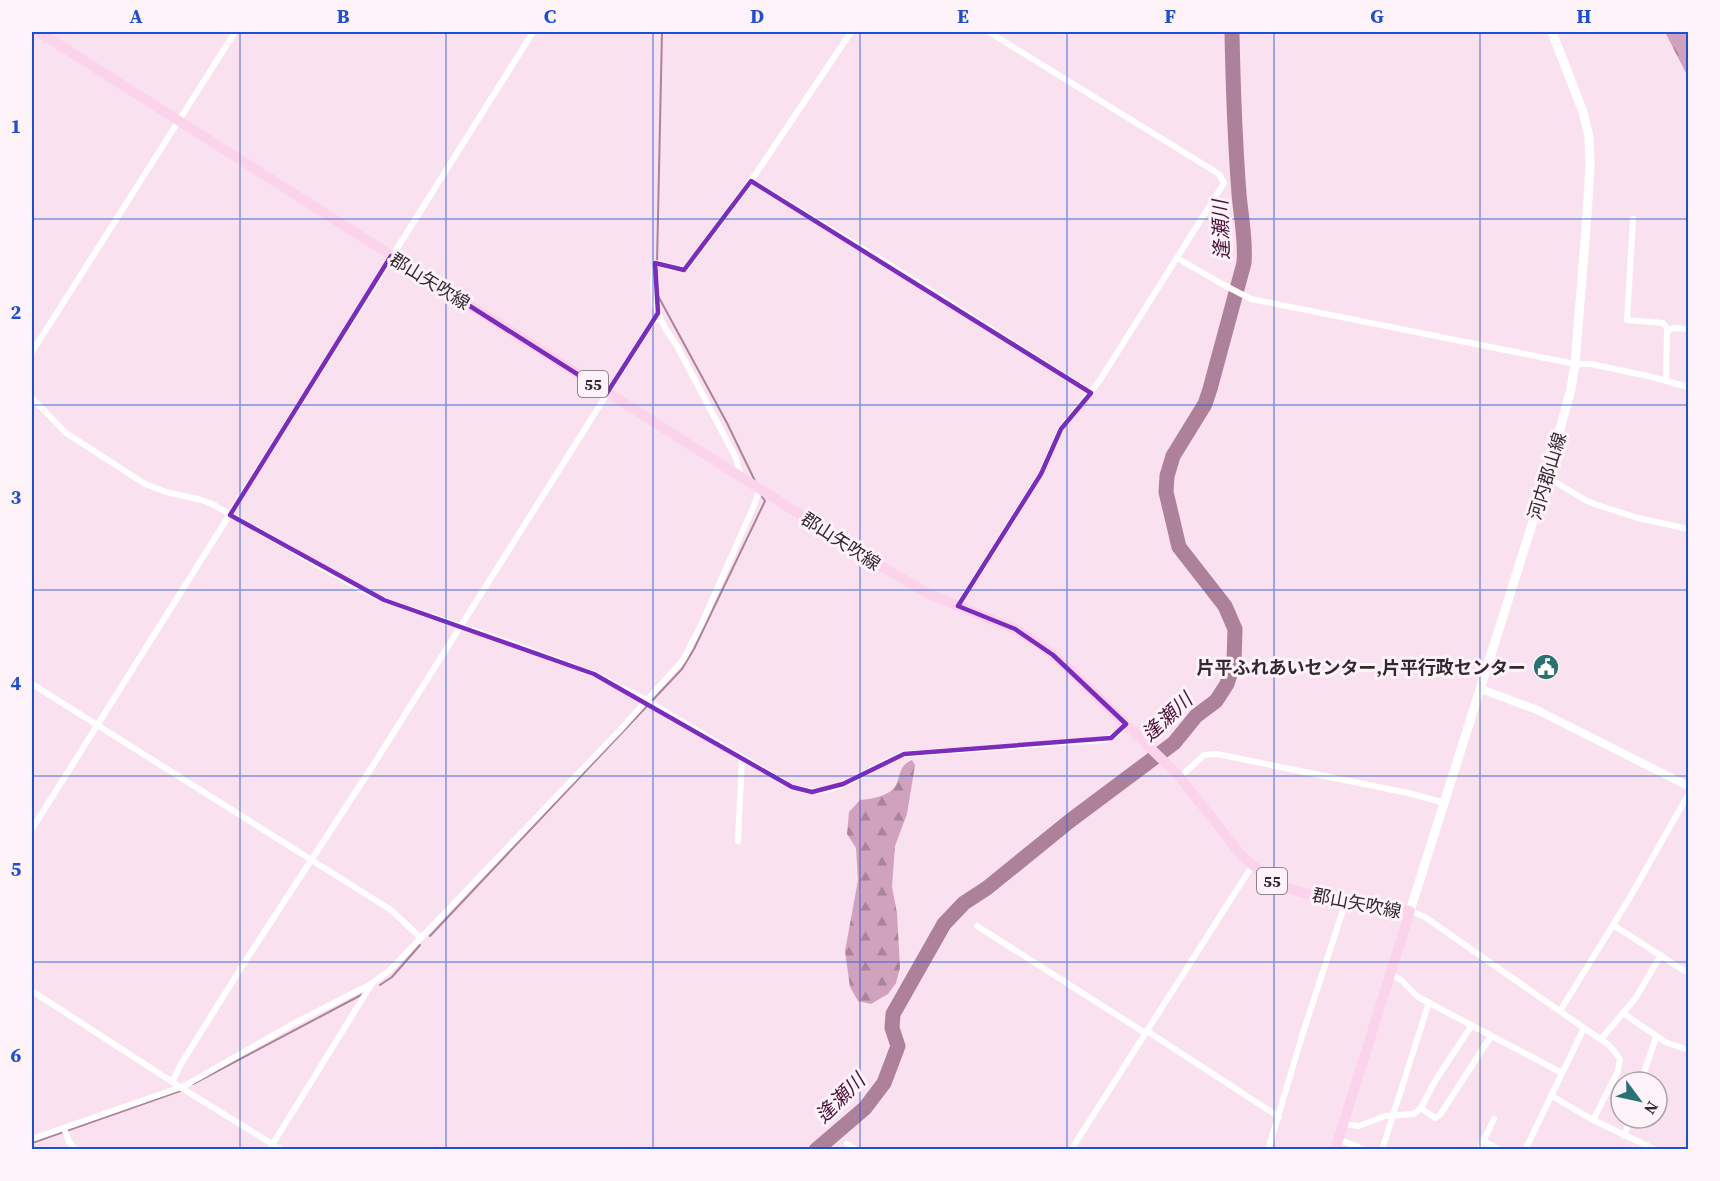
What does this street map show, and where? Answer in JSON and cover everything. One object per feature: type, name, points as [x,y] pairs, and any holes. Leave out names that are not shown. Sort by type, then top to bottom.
[{"type":"main road","name":"郡山矢吹線","points":[[39,32],[915,587],[1007,625],[1034,640],[1067,667],[1179,776],[1232,846],[1269,879],[1288,888],[1346,902],[1410,911],[1336,1144]]},
{"type":"main road","name":"河内郡山線","points":[[1410,911],[1547,477],[1563,423],[1575,364],[1587,216],[1589,137],[1583,112],[1552,32]]},
{"type":"street","points":[[32,352],[235,32]]},
{"type":"street","points":[[32,829],[532,32]]},
{"type":"street","points":[[741,477],[736,458],[660,318],[654,297],[655,263],[679,269],[687,267],[751,181],[851,32]]},
{"type":"street","points":[[958,606],[1041,474],[1061,429],[1091,393],[1224,183],[1221,176],[989,32]]},
{"type":"street","points":[[751,181],[893,267],[1091,393]]},
{"type":"street","points":[[1633,219],[1627,320],[1663,323],[1668,330],[1666,381]]},
{"type":"street","points":[[1177,258],[1251,299],[1575,364],[1591,364],[1689,387]]},
{"type":"street","points":[[172,1082],[309,860],[370,770],[607,393],[653,321],[660,318]]},
{"type":"street","points":[[1668,330],[1689,329]]},
{"type":"street","points":[[32,398],[66,433],[145,483],[166,492],[202,500],[358,588],[384,600],[594,674],[646,700],[792,786],[812,792],[843,784],[893,757],[904,754],[1105,740],[1118,733],[1126,724]]},
{"type":"street","points":[[1547,477],[1597,505],[1638,518],[1689,529]]},
{"type":"street","points":[[32,1139],[180,1087],[293,1024],[371,984],[389,971],[683,660],[760,489]]},
{"type":"street","points":[[32,684],[391,910],[421,938]]},
{"type":"street","points":[[1481,689],[1537,710],[1689,786]]},
{"type":"street","points":[[1179,776],[1204,755],[1217,754],[1445,802]]},
{"type":"street","points":[[738,841],[742,757]]},
{"type":"street","points":[[1560,1011],[1689,795]]},
{"type":"street","points":[[1071,1149],[1252,866]]},
{"type":"street","points":[[1268,1149],[1346,902]]},
{"type":"street","points":[[1410,911],[1425,917],[1601,1039],[1617,1054],[1620,1065],[1593,1120]]},
{"type":"street","points":[[1613,925],[1689,973]]},
{"type":"street","points":[[977,926],[1145,1033],[1150,1033],[1279,1117]]},
{"type":"street","points":[[1601,1039],[1635,999],[1660,955]]},
{"type":"street","points":[[1390,973],[1412,992],[1429,1002],[1562,1073]]},
{"type":"street","points":[[271,1146],[371,984]]},
{"type":"street","points":[[32,991],[271,1146],[282,1149]]},
{"type":"street","points":[[1382,1149],[1429,1002]]},
{"type":"street","points":[[1623,1013],[1665,1042],[1689,1050]]},
{"type":"street","points":[[1342,1125],[1359,1126],[1393,1115],[1411,1115],[1421,1108],[1435,1081],[1472,1025]]},
{"type":"street","points":[[1525,1149],[1584,1028]]},
{"type":"street","points":[[1421,1108],[1435,1118],[1440,1115],[1491,1035]]},
{"type":"street","points":[[1645,1070],[1656,1036]]},
{"type":"street","points":[[1551,1096],[1624,1136],[1656,1149]]},
{"type":"street","points":[[1479,1149],[1494,1119]]},
{"type":"street","points":[[64,1128],[69,1142],[76,1149]]},
{"type":"street","points":[[1624,1136],[1626,1130]]},
{"type":"street","points":[[1483,1141],[1500,1149]]},
{"type":"street","points":[[848,1144],[857,1149]]},
{"type":"street","points":[[1336,1144],[1366,1149]]},
{"type":"highlighted area","points":[[751,181],[1091,393],[1061,429],[1041,474],[958,606],[1015,629],[1053,655],[1126,724],[1111,738],[904,754],[843,784],[812,792],[792,787],[594,674],[384,600],[230,515],[391,256],[607,393],[658,313],[655,263],[684,270]]},
{"type":"green space","points":[[1665,32],[1688,32],[1688,77]]},
{"type":"green space","points":[[912,760],[915,765],[907,814],[895,846],[892,887],[897,913],[900,968],[896,983],[888,994],[871,1004],[858,1001],[850,987],[845,951],[858,880],[856,848],[847,834],[849,812],[860,800],[876,798],[891,791],[903,767]]},
{"type":"waterway","points":[[657,263],[662,32]]},
{"type":"waterway","name":"逢瀬川","points":[[816,1150],[865,1108],[884,1083],[898,1046],[892,1028],[893,1014],[944,924],[964,903],[987,888],[1071,820],[1174,743],[1196,716],[1216,701],[1227,684],[1234,662],[1235,629],[1225,606],[1179,547],[1166,492],[1167,476],[1173,456],[1205,404],[1244,263],[1235,133],[1232,32]]},
{"type":"waterway","points":[[657,271],[657,294],[727,423],[755,481]]},
{"type":"waterway","points":[[430,936],[682,669],[694,649],[765,501],[761,495]]},
{"type":"waterway","points":[[380,985],[392,977],[420,945]]},
{"type":"waterway","points":[[193,1084],[363,994]]},
{"type":"waterway","points":[[32,1143],[180,1091]]},
{"type":"place","name":"片平ふれあいセンター,片平行政センター","points":[[1546,667]]}]
